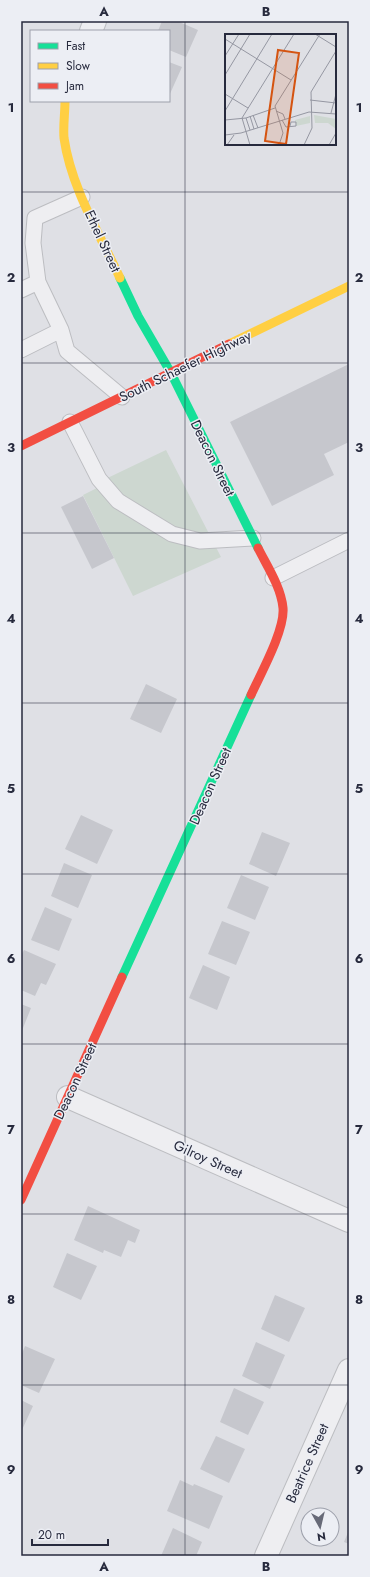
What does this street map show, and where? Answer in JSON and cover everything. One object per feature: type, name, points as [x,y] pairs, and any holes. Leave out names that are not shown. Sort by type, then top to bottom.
[{"type":"street","name":"Ethel Street","points":[[65,102],[64,137],[71,167],[82,197],[138,316],[171,373]]},
{"type":"street","name":"South Schaefer Highway","points":[[21,446],[349,286]]},
{"type":"street","name":"Deacon Street","points":[[21,1200],[281,628],[284,616],[284,604],[273,578],[171,373]]},
{"type":"street","name":"Gilroy Street","points":[[68,1097],[349,1221]]},
{"type":"street","name":"Beatrice Street","points":[[266,1556],[349,1370]]},
{"type":"lane","points":[[82,197],[35,218],[33,243],[38,282],[61,330],[67,351],[122,396]]},
{"type":"lane","points":[[21,290],[38,282]]},
{"type":"lane","points":[[21,350],[61,330]]},
{"type":"lane","points":[[70,422],[99,478],[118,502],[172,534],[200,541],[253,538]]},
{"type":"lane","points":[[273,578],[349,540]]},
{"type":"shaded area","points":[[166,450],[221,557],[133,596],[83,495],[97,488],[95,484]]},
{"type":"building","points":[[162,21],[177,21],[198,30],[186,57],[170,50],[170,30],[158,30]]},
{"type":"building","points":[[170,62],[182,67],[170,94]]},
{"type":"building","points":[[349,364],[349,442],[324,454],[334,475],[272,506],[230,422]]},
{"type":"building","points":[[83,496],[114,558],[92,569],[61,507]]},
{"type":"building","points":[[146,684],[177,699],[161,733],[130,719]]},
{"type":"building","points":[[81,815],[113,830],[97,864],[65,849]]},
{"type":"building","points":[[262,832],[290,843],[276,876],[249,864]]},
{"type":"building","points":[[64,863],[92,875],[78,908],[51,896]]},
{"type":"building","points":[[241,875],[269,887],[255,920],[227,908]]},
{"type":"building","points":[[45,907],[72,919],[59,951],[31,940]]},
{"type":"building","points":[[222,921],[250,932],[236,965],[208,954]]},
{"type":"building","points":[[24,950],[56,964],[46,985],[41,983],[35,996],[21,990],[21,956]]},
{"type":"building","points":[[203,965],[230,977],[217,1010],[189,998]]},
{"type":"building","points":[[21,1004],[31,1008],[21,1033]]},
{"type":"building","points":[[88,1206],[140,1230],[135,1243],[128,1240],[121,1257],[104,1250],[103,1253],[74,1240]]},
{"type":"building","points":[[67,1253],[97,1266],[81,1300],[53,1287]]},
{"type":"building","points":[[275,1295],[305,1308],[289,1342],[261,1329]]},
{"type":"building","points":[[256,1342],[285,1355],[270,1389],[242,1376]]},
{"type":"building","points":[[25,1346],[55,1359],[39,1393],[21,1385],[21,1356]]},
{"type":"building","points":[[234,1388],[264,1402],[248,1435],[220,1422]]},
{"type":"building","points":[[21,1400],[33,1406],[21,1432]]},
{"type":"building","points":[[216,1436],[245,1449],[229,1483],[200,1469]]},
{"type":"building","points":[[180,1480],[223,1496],[209,1529],[167,1511]]},
{"type":"building","points":[[173,1528],[202,1542],[196,1556],[161,1556]]},
{"type":"building","points":[[349,1530],[349,1544],[344,1542]]},
{"type":"traffic: fast","points":[[120,278],[138,316],[171,373],[258,548]]},
{"type":"traffic: fast","points":[[122,977],[251,695]]},
{"type":"traffic: slow","points":[[65,102],[64,138],[73,174],[87,210],[120,278]]},
{"type":"traffic: slow","points":[[229,344],[349,286]]},
{"type":"traffic: jam","points":[[21,446],[229,344]]},
{"type":"traffic: jam","points":[[251,695],[272,652],[283,617],[280,592],[258,548]]},
{"type":"traffic: jam","points":[[21,1200],[122,977]]}]
